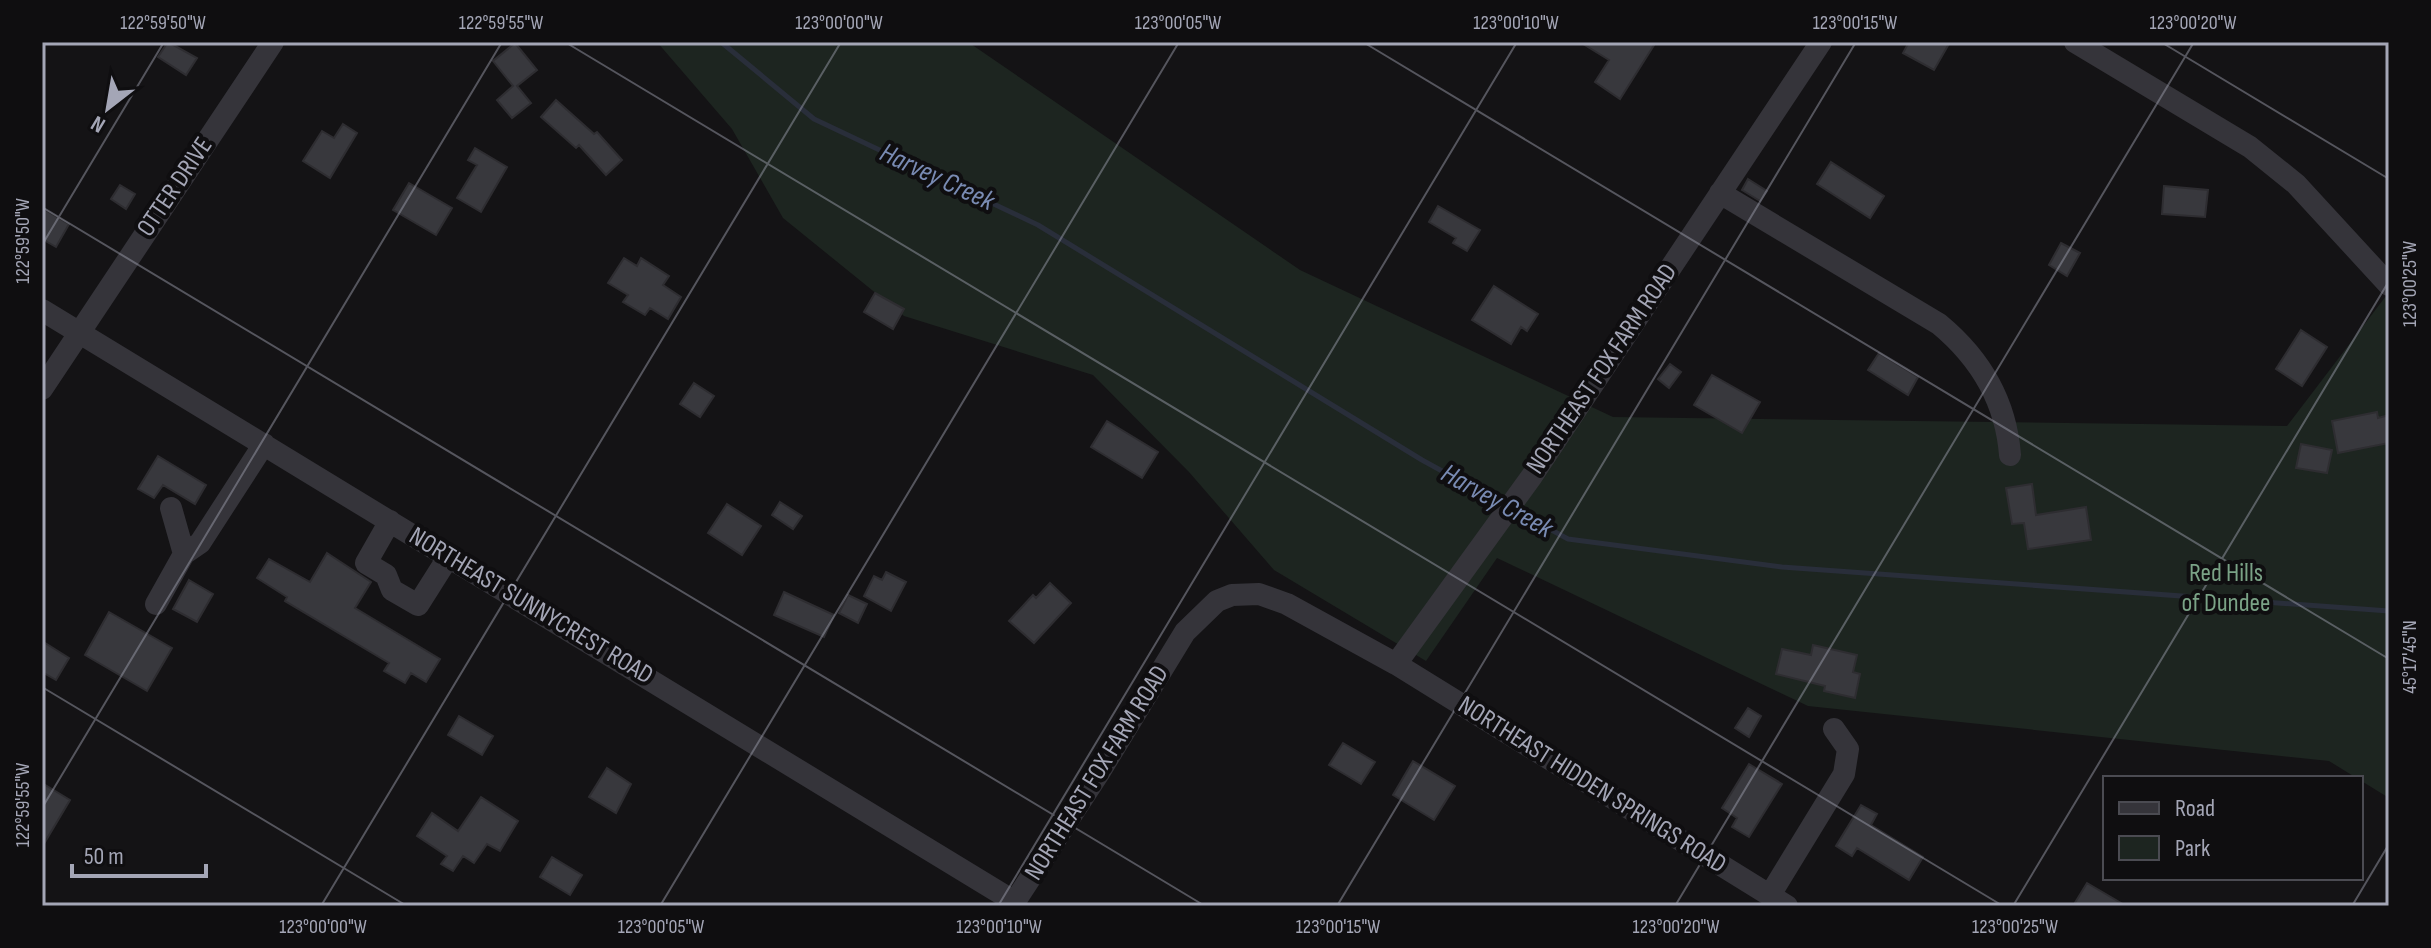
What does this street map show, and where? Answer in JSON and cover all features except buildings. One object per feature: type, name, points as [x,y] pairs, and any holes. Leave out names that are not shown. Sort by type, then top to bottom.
[{"type":"street","name":"OTTER DRIVE","points":[[42,389],[273,42]]},
{"type":"street","name":"NORTHEAST FOX FARM ROAD","points":[[1013,904],[1099,773],[1185,632],[1217,601],[1232,595],[1259,594],[1287,604],[1396,664],[1532,476],[1821,42]]},
{"type":"street","points":[[2075,42],[2250,147],[2296,184],[2386,273]]},
{"type":"street","points":[[1720,193],[1939,324],[1961,342],[2001,408],[2010,455]]},
{"type":"street","name":"NORTHEAST SUNNYCREST ROAD","points":[[42,310],[449,556],[1013,904]]},
{"type":"street","points":[[156,604],[184,554],[200,543],[264,444]]},
{"type":"street","points":[[171,508],[184,554]]},
{"type":"street","points":[[390,521],[366,563],[386,575],[392,590],[418,605],[449,556]]},
{"type":"street","name":"NORTHEAST HIDDEN SPRINGS ROAD","points":[[1396,664],[1778,900]]},
{"type":"street","points":[[1778,900],[1844,774],[1848,749],[1834,729]]},
{"type":"green space","name":"Red Hills of Dundee","points":[[657,42],[968,42],[1300,270],[1613,417],[2287,426],[2389,292],[2389,798],[2363,782],[2363,776],[2353,776],[2329,761],[1808,706],[1497,558],[1426,661],[1274,570],[1189,472],[1093,375],[904,316],[783,218],[732,129]]},
{"type":"waterway","name":"Harvey Creek","points":[[721,42],[814,119],[1038,225],[1422,460],[1504,505]]},
{"type":"waterway","name":"Harvey Creek","points":[[1513,509],[1568,539],[1782,567],[2389,611]]}]
